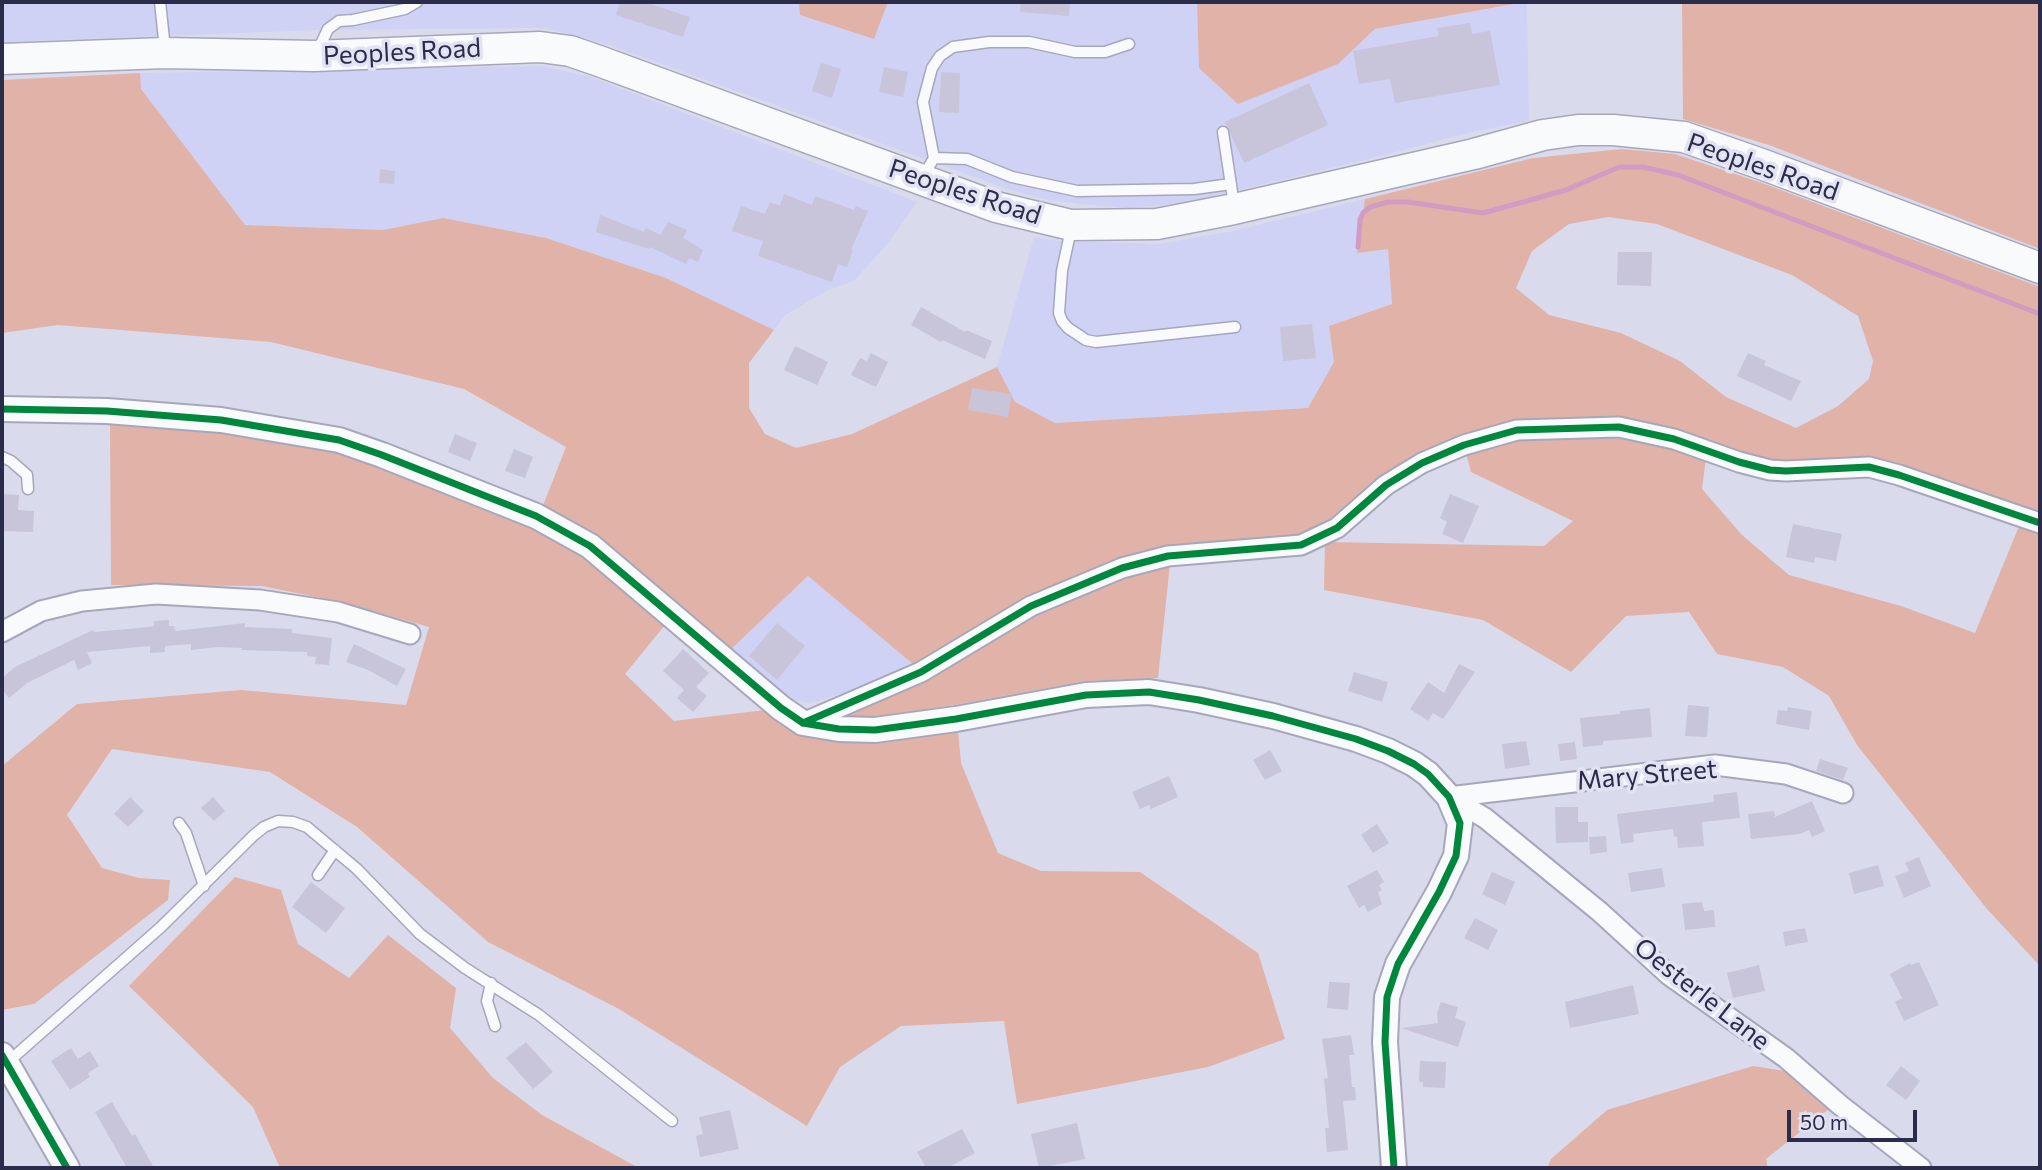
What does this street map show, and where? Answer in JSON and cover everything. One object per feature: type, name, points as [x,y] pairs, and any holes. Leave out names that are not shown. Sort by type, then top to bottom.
[{"type":"main road","name":"Peoples Road","points":[[2,59],[165,53],[314,56],[513,47],[570,51],[928,168],[996,207],[1071,225],[1157,224],[1232,196],[1474,154],[1544,135],[1578,130],[1613,130],[1684,137],[2040,268]]},
{"type":"street","points":[[2,409],[107,411],[221,420],[339,440],[393,459],[536,516],[590,546],[781,708],[803,723],[839,729],[875,730],[956,719],[1086,695],[1149,692],[1273,716],[1356,739],[1414,764],[1428,774],[1449,797],[1460,823],[1456,856],[1398,964],[1387,997],[1385,1042],[1394,1168]]},
{"type":"street","points":[[803,723],[922,672],[1031,606],[1122,568],[1168,556],[1301,545],[1337,528],[1386,485],[1413,468],[1443,453],[1517,430],[1619,427],[1674,439],[1770,470],[1869,467],[2031,520]]},
{"type":"street","points":[[2,632],[41,611],[82,601],[156,594],[260,600],[338,612],[410,634]]},
{"type":"street","name":"Mary Street","points":[[1449,797],[1715,765],[1786,774],[1843,793]]},
{"type":"street","name":"Oesterle Lane","points":[[1449,797],[1485,818],[1600,912],[1669,975],[1786,1058],[1840,1105],[1921,1168]]},
{"type":"street","points":[[5,1059],[66,1168]]},
{"type":"lane","points":[[160,2],[165,53]]},
{"type":"lane","points":[[314,56],[328,29],[339,20],[353,20],[405,9],[417,2]]},
{"type":"lane","points":[[1129,44],[1105,52],[1075,52],[1029,42],[989,42],[953,47],[940,56],[932,68],[923,102],[928,168],[967,159],[1012,177],[1077,191],[1194,190],[1232,196],[1223,132]]},
{"type":"lane","points":[[1071,225],[1062,271],[1059,313],[1062,321],[1075,334],[1096,342],[1235,327]]},
{"type":"lane","points":[[2,457],[22,468],[27,475],[28,489]]},
{"type":"lane","points":[[5,1059],[104,978],[204,886],[254,835],[278,821],[293,822],[307,827],[357,869],[420,934],[465,968],[539,1015],[672,1121]]},
{"type":"lane","points":[[179,823],[186,833],[204,886]]},
{"type":"lane","points":[[318,875],[335,850]]},
{"type":"lane","points":[[491,983],[487,1001],[495,1026]]},
{"type":"shaded area","points":[[2,2],[799,2],[801,15],[874,39],[888,2],[1197,2],[1200,68],[1338,64],[1375,29],[1527,2],[1529,121],[1476,131],[1188,202],[1130,208],[1043,199],[1005,188],[606,44],[545,28],[318,30],[2,42]]},
{"type":"shaded area","points":[[799,2],[888,2],[874,39],[800,15]]},
{"type":"shaded area","points":[[1197,2],[1525,2],[1375,29],[1338,64],[1238,104],[1199,68]]},
{"type":"shaded area","points":[[1682,2],[2040,2],[2040,249],[1769,145],[1683,119]]},
{"type":"shaded area","points":[[543,66],[591,77],[917,202],[889,242],[854,281],[828,290],[785,315],[774,330],[666,278],[546,238],[443,218],[383,230],[245,225],[140,89],[140,73]]},
{"type":"shaded area","points":[[140,73],[141,89],[245,225],[383,230],[443,218],[546,238],[666,278],[774,330],[749,363],[749,408],[765,434],[796,448],[852,434],[997,367],[1015,402],[1055,423],[1308,408],[1334,362],[1329,326],[1392,304],[1388,249],[1357,253],[1365,199],[1533,158],[1622,149],[1675,154],[1762,183],[2040,287],[2040,518],[1868,460],[1781,463],[1627,420],[1604,418],[1415,459],[1391,471],[1333,522],[1309,535],[1035,595],[914,665],[808,576],[729,651],[601,538],[567,517],[542,508],[566,447],[464,389],[271,342],[58,325],[2,333],[2,80]],"holes":[[[1608,217],[1657,224],[1792,275],[1858,316],[1873,361],[1869,379],[1838,406],[1796,428],[1726,397],[1680,361],[1621,333],[1549,315],[1516,288],[1532,251],[1569,224]]]},
{"type":"shaded area","points":[[1365,199],[1357,253],[1388,248],[1392,304],[1329,326],[1334,362],[1309,408],[1055,423],[1015,402],[997,367],[1034,237],[1058,241],[1158,244],[1233,231]]},
{"type":"shaded area","points":[[110,421],[227,432],[342,452],[565,538],[665,625],[625,674],[674,721],[765,710],[781,724],[805,735],[834,740],[869,742],[958,731],[961,763],[998,853],[1041,871],[1140,872],[1258,953],[1285,1039],[1208,1067],[1017,1104],[1004,1021],[901,1026],[840,1067],[807,1126],[619,1009],[488,942],[357,827],[270,772],[112,749],[67,815],[102,868],[139,878],[170,880],[168,900],[34,1004],[2,1010],[2,766],[77,704],[241,690],[406,705],[429,627],[345,603],[262,586],[111,585]]},
{"type":"shaded area","points":[[1635,436],[1706,458],[1702,489],[1742,535],[1789,575],[1901,606],[1975,633],[2020,524],[2040,530],[2040,966],[1987,909],[1857,745],[1829,696],[1783,667],[1717,654],[1689,612],[1626,616],[1571,672],[1483,620],[1324,590],[1325,542],[1544,546],[1573,521],[1471,472],[1466,453],[1518,438]]},
{"type":"shaded area","points":[[1170,564],[1158,678],[1085,681],[872,720],[834,718],[866,707],[926,678],[1035,614],[1118,579]]},
{"type":"shaded area","points":[[808,576],[914,665],[888,679],[811,703],[787,699],[729,651]]},
{"type":"shaded area","points":[[235,877],[281,890],[298,944],[349,978],[388,935],[456,988],[450,1028],[493,1078],[542,1115],[639,1168],[280,1168],[253,1107],[129,986]]},
{"type":"shaded area","points":[[1753,1066],[1785,1071],[1830,1108],[1766,1159],[1768,1168],[1547,1168],[1551,1159],[1607,1110]]},
{"type":"building","points":[[620,2],[645,2],[690,17],[683,37],[616,15]]},
{"type":"building","points":[[1021,2],[1070,2],[1069,16],[1020,12]]},
{"type":"building","points":[[1470,23],[1472,34],[1490,31],[1500,85],[1395,103],[1390,79],[1359,84],[1353,51],[1439,36],[1437,28]]},
{"type":"building","points":[[821,63],[841,69],[832,98],[812,91]]},
{"type":"building","points":[[884,67],[908,72],[903,97],[879,92]]},
{"type":"building","points":[[941,72],[960,73],[959,113],[939,112]]},
{"type":"building","points":[[1309,83],[1328,125],[1244,163],[1225,122]]},
{"type":"building","points":[[380,169],[395,171],[394,184],[379,183]]},
{"type":"building","points":[[784,194],[812,205],[815,196],[854,210],[856,206],[868,211],[851,250],[847,267],[838,264],[832,282],[758,256],[763,241],[732,231],[741,206],[765,214],[770,202],[780,206]]},
{"type":"building","points":[[600,215],[644,232],[646,228],[661,235],[668,222],[687,230],[683,238],[703,250],[698,262],[689,258],[686,264],[650,247],[649,249],[596,232]]},
{"type":"building","points":[[1618,252],[1652,252],[1651,286],[1617,285]]},
{"type":"building","points":[[921,307],[965,332],[966,330],[992,341],[985,359],[942,340],[941,342],[911,325]]},
{"type":"building","points":[[1312,324],[1316,358],[1283,361],[1280,327]]},
{"type":"building","points":[[795,346],[828,362],[817,385],[784,370]]},
{"type":"building","points":[[871,353],[888,362],[876,387],[851,375],[860,358],[867,361]]},
{"type":"building","points":[[1748,353],[1766,361],[1764,365],[1801,381],[1791,401],[1737,376]]},
{"type":"building","points":[[972,388],[1012,394],[1008,417],[968,410]]},
{"type":"building","points":[[455,434],[477,443],[470,461],[448,452]]},
{"type":"building","points":[[514,449],[533,457],[525,478],[505,471]]},
{"type":"building","points":[[2,494],[19,495],[18,510],[34,511],[33,532],[2,531]]},
{"type":"building","points":[[1450,494],[1479,506],[1463,543],[1442,534],[1447,522],[1440,518]]},
{"type":"building","points":[[1793,524],[1842,534],[1836,561],[1815,557],[1814,563],[1786,557]]},
{"type":"building","points":[[169,620],[169,626],[174,626],[175,631],[245,623],[245,627],[292,629],[292,633],[332,638],[329,665],[315,664],[316,657],[307,656],[307,652],[218,647],[191,650],[191,644],[165,646],[165,652],[150,653],[150,646],[87,652],[92,663],[78,670],[74,660],[27,683],[9,698],[2,689],[2,678],[15,667],[93,630],[149,627],[154,626],[154,621]]},
{"type":"building","points":[[777,623],[805,646],[777,680],[749,656]]},
{"type":"building","points":[[354,644],[406,669],[397,686],[368,670],[346,662]]},
{"type":"building","points":[[683,649],[709,673],[696,687],[707,696],[693,712],[677,698],[684,690],[663,671]]},
{"type":"building","points":[[1459,664],[1475,672],[1443,719],[1433,713],[1428,721],[1410,709],[1428,682],[1444,693]]},
{"type":"building","points":[[1354,672],[1388,682],[1382,702],[1348,691]]},
{"type":"building","points":[[1688,705],[1709,707],[1707,737],[1685,736]]},
{"type":"building","points":[[1788,707],[1812,711],[1809,730],[1776,724],[1778,710],[1787,711]]},
{"type":"building","points":[[1650,708],[1652,737],[1603,741],[1603,745],[1583,747],[1580,718]]},
{"type":"building","points":[[1526,741],[1530,765],[1505,769],[1502,744]]},
{"type":"building","points":[[1575,742],[1577,759],[1560,761],[1558,744]]},
{"type":"building","points":[[1270,750],[1282,771],[1265,780],[1253,760]]},
{"type":"building","points":[[1820,759],[1848,768],[1843,780],[1816,771]]},
{"type":"building","points":[[1169,776],[1178,797],[1151,809],[1149,805],[1140,809],[1132,792]]},
{"type":"building","points":[[1737,792],[1740,818],[1702,822],[1704,846],[1678,848],[1673,829],[1633,834],[1634,842],[1621,844],[1617,814],[1714,802],[1713,795]]},
{"type":"building","points":[[130,797],[144,811],[128,827],[114,814]]},
{"type":"building","points":[[213,797],[225,811],[214,821],[201,808]]},
{"type":"building","points":[[1812,801],[1825,831],[1812,837],[1809,830],[1800,834],[1751,839],[1748,814],[1774,811],[1775,817]]},
{"type":"building","points":[[1555,807],[1578,807],[1578,822],[1588,822],[1588,842],[1556,843]]},
{"type":"building","points":[[1377,824],[1389,843],[1373,853],[1361,835]]},
{"type":"building","points":[[1606,836],[1607,852],[1590,854],[1589,837]]},
{"type":"building","points":[[1919,857],[1931,886],[1904,898],[1895,876],[1909,871],[1905,863]]},
{"type":"building","points":[[1878,865],[1884,886],[1854,894],[1849,873]]},
{"type":"building","points":[[1662,868],[1665,887],[1631,892],[1628,873]]},
{"type":"building","points":[[1377,870],[1384,882],[1379,885],[1382,890],[1378,892],[1382,904],[1368,912],[1364,905],[1359,908],[1347,886]]},
{"type":"building","points":[[1492,872],[1515,882],[1505,905],[1482,894]]},
{"type":"building","points":[[311,882],[345,908],[326,933],[292,907]]},
{"type":"building","points":[[1702,902],[1704,911],[1714,910],[1715,927],[1685,930],[1682,904]]},
{"type":"building","points":[[1475,918],[1498,930],[1488,950],[1464,938]]},
{"type":"building","points":[[1805,928],[1808,942],[1785,946],[1783,932]]},
{"type":"building","points":[[1919,962],[1939,1005],[1904,1021],[1895,1002],[1902,998],[1890,974],[1910,963]]},
{"type":"building","points":[[1759,965],[1765,991],[1733,998],[1727,973]]},
{"type":"building","points":[[1329,982],[1350,983],[1348,1010],[1327,1008]]},
{"type":"building","points":[[1633,985],[1639,1014],[1570,1028],[1565,1002]]},
{"type":"building","points":[[1441,1002],[1458,1007],[1455,1018],[1466,1022],[1458,1047],[1401,1028],[1438,1023],[1437,1013]]},
{"type":"building","points":[[1351,1035],[1354,1055],[1349,1055],[1356,1100],[1343,1101],[1348,1150],[1327,1152],[1325,1128],[1329,1128],[1324,1079],[1328,1078],[1322,1039]]},
{"type":"building","points":[[526,1042],[553,1072],[533,1089],[506,1058]]},
{"type":"building","points":[[71,1048],[78,1059],[90,1051],[99,1066],[88,1073],[90,1077],[70,1090],[51,1061]]},
{"type":"building","points":[[1420,1061],[1446,1062],[1445,1088],[1423,1087],[1423,1082],[1419,1082]]},
{"type":"building","points":[[1901,1066],[1920,1081],[1906,1100],[1886,1085]]},
{"type":"building","points":[[112,1102],[132,1136],[135,1134],[154,1168],[127,1168],[95,1112]]},
{"type":"building","points":[[730,1110],[739,1149],[700,1157],[696,1136],[703,1134],[699,1117]]},
{"type":"building","points":[[1077,1123],[1085,1159],[1039,1168],[1031,1134]]},
{"type":"building","points":[[962,1129],[975,1153],[947,1168],[926,1168],[917,1152]]},
{"type":"waterway","points":[[1358,247],[1360,220],[1370,207],[1388,202],[1408,202],[1483,213],[1566,190],[1619,167],[1643,167],[1678,175],[2040,314]]},
{"type":"cycle path","points":[[2,409],[107,411],[221,420],[339,440],[382,455],[536,516],[590,546],[781,708],[803,723],[839,729],[875,730],[956,719],[1086,695],[1149,692],[1273,716],[1356,739],[1414,764],[1428,774],[1449,797],[1460,823],[1456,856],[1398,964],[1387,997],[1385,1042],[1394,1168]]},
{"type":"cycle path","points":[[803,723],[921,672],[1031,606],[1122,568],[1168,556],[1301,545],[1337,528],[1386,485],[1422,463],[1464,445],[1517,430],[1619,427],[1674,439],[1770,470],[1869,467],[2040,523]]},
{"type":"cycle path","points":[[2,1055],[67,1168]]}]
